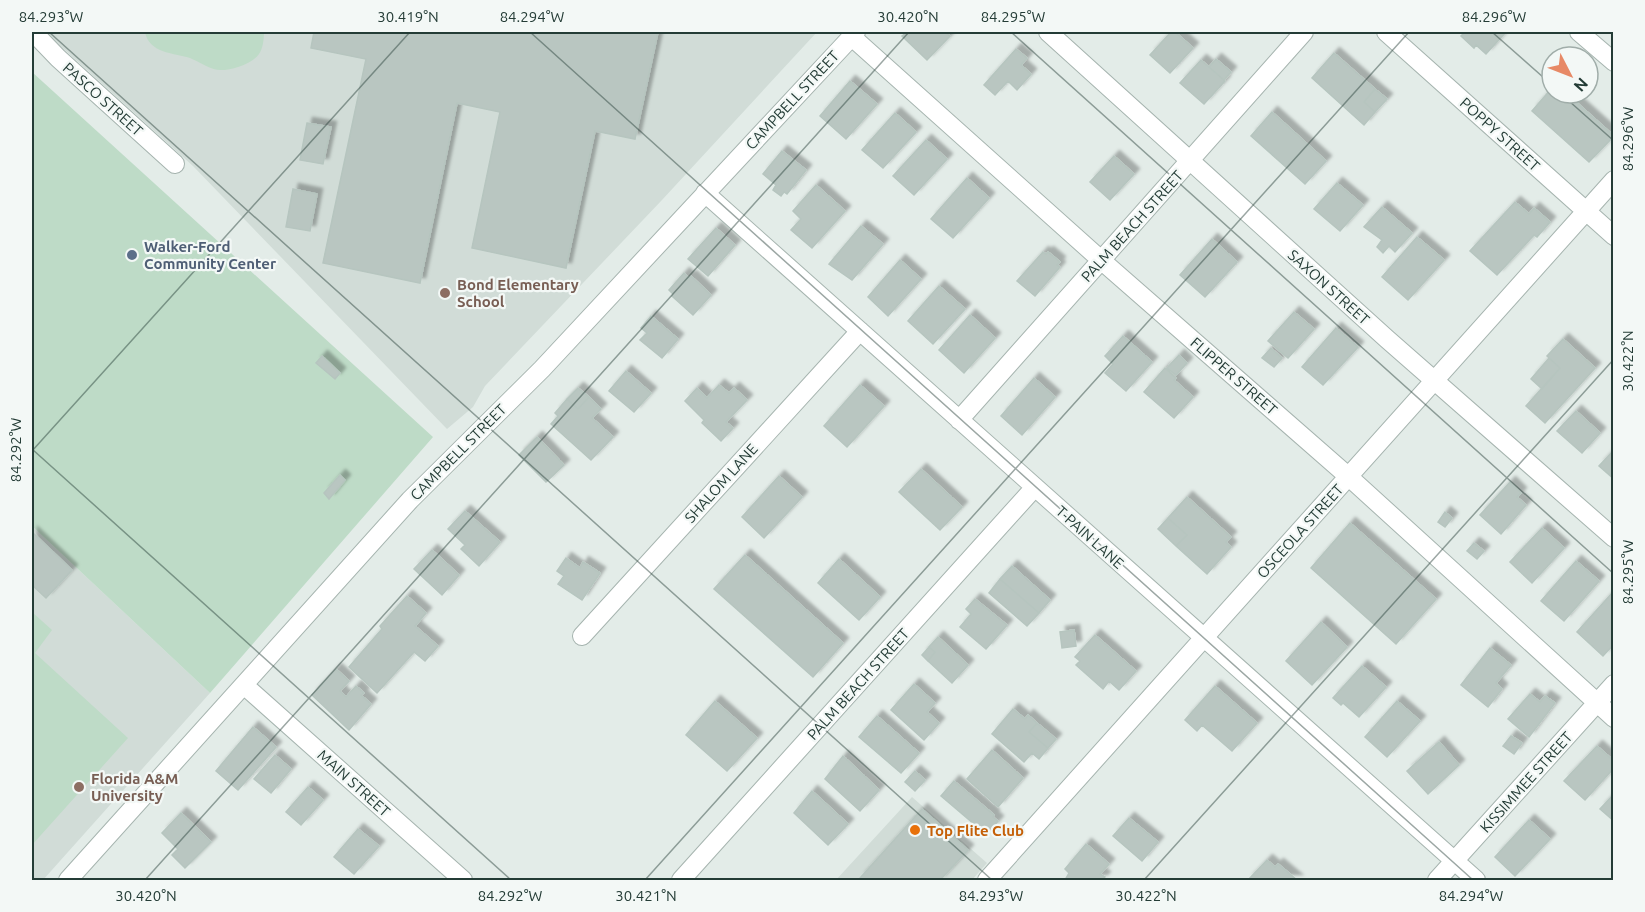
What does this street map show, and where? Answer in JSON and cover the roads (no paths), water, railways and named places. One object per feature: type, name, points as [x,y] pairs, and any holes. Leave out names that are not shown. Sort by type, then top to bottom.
[{"type":"street","name":"PASCO STREET","points":[[33,32],[58,58],[175,164]]},
{"type":"street","name":"SAXON STREET","points":[[1048,32],[1434,381],[1614,538]]},
{"type":"street","name":"PALM BEACH STREET","points":[[959,420],[1304,32]]},
{"type":"street","name":"POPPY STREET","points":[[1386,32],[1614,236]]},
{"type":"street","points":[[1579,32],[1614,62]]},
{"type":"street","name":"CAMPBELL STREET","points":[[68,880],[410,500],[538,374],[854,34]]},
{"type":"street","name":"FLIPPER STREET","points":[[854,34],[1101,260],[1349,477],[1614,718]]},
{"type":"street","name":"OSCEOLA STREET","points":[[987,880],[1614,180]]},
{"type":"street","name":"T-PAIN LANE","points":[[705,193],[1476,880]]},
{"type":"street","name":"SHALOM LANE","points":[[582,636],[860,331]]},
{"type":"street","name":"PALM BEACH STREET","points":[[681,880],[1035,487]]},
{"type":"street","name":"KISSIMMEE STREET","points":[[1437,880],[1614,684]]},
{"type":"street","name":"MAIN STREET","points":[[245,686],[464,880]]},
{"type":"place","name":"Walker-Ford Community Center","points":[[132,255]]},
{"type":"place","name":"Bond Elementary School","points":[[445,293]]},
{"type":"place","name":"Florida A&M University","points":[[79,787]]},
{"type":"place","name":"Top Flite Club","points":[[915,830]]}]
